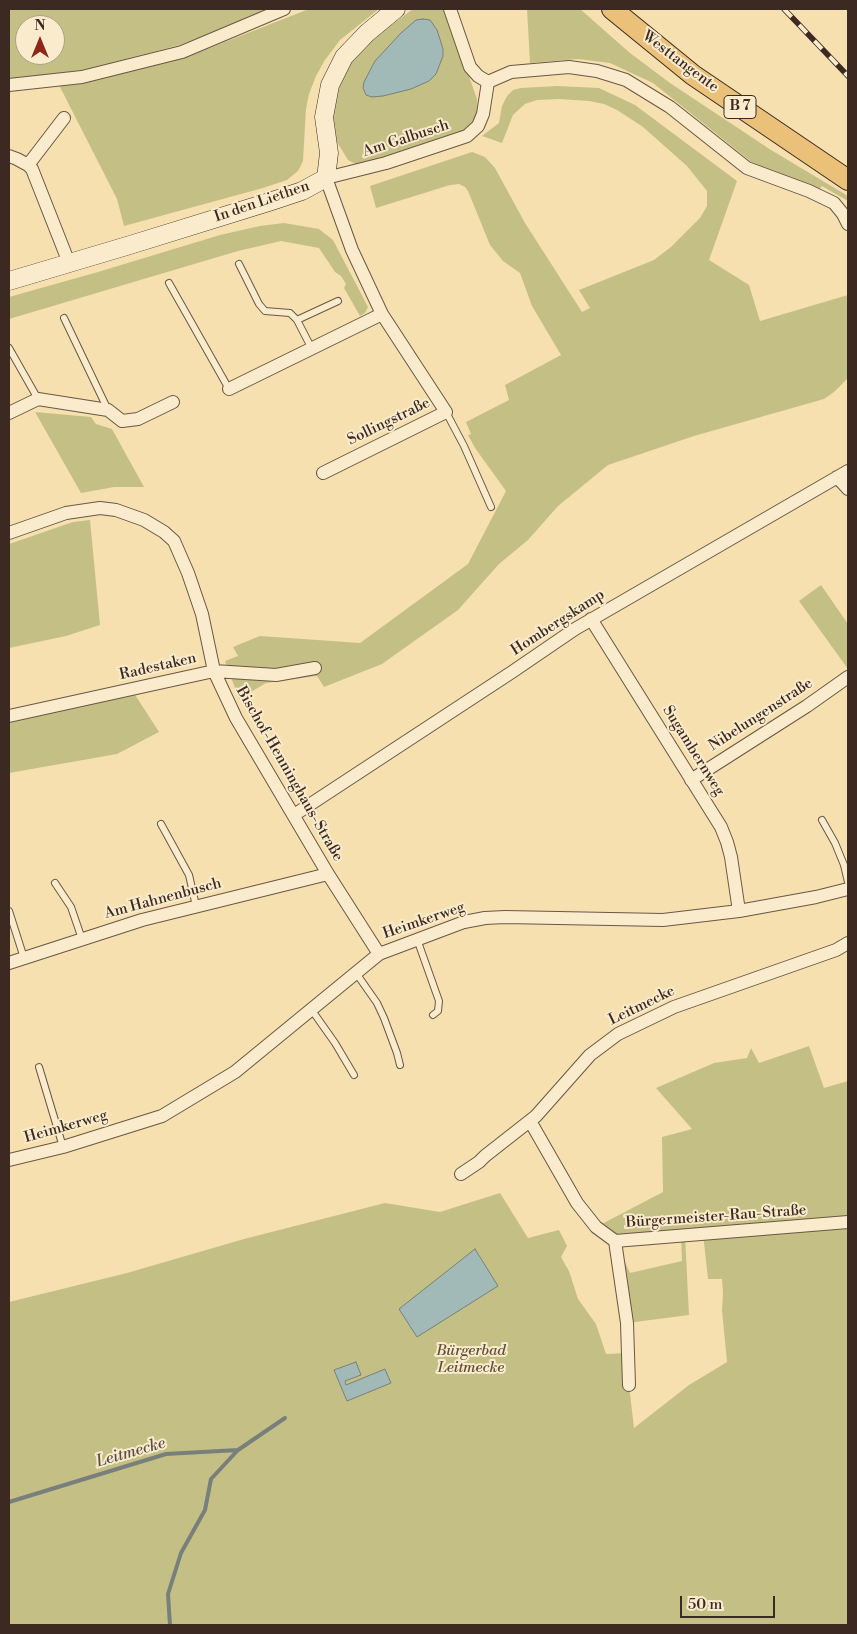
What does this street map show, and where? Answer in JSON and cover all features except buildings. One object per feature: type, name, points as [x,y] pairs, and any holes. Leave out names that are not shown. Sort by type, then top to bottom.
[{"type":"main road","name":"Westtangente","points":[[612,9],[693,74],[848,180]]},
{"type":"street","points":[[9,85],[82,77],[182,52],[284,9]]},
{"type":"street","name":"In den Liethen","points":[[9,281],[269,202],[302,191],[326,178],[329,153],[324,117],[330,85],[344,57],[367,33],[396,9]]},
{"type":"street","points":[[450,9],[470,67],[478,76],[488,82],[511,72],[569,67],[597,71],[626,80],[670,107],[747,168],[809,191],[834,203],[844,214],[848,224]]},
{"type":"street","name":"Am Galbusch","points":[[326,178],[386,163],[467,136],[478,126],[483,114],[488,82]]},
{"type":"street","points":[[28,165],[64,118]]},
{"type":"street","points":[[9,156],[17,158],[28,165],[35,175],[69,263]]},
{"type":"street","name":"Sollingstraße","points":[[323,473],[446,412],[382,314],[352,250],[326,178]]},
{"type":"street","points":[[229,389],[312,350],[382,314]]},
{"type":"street","points":[[9,413],[38,399],[108,410],[122,421],[138,419],[173,402]]},
{"type":"street","points":[[843,474],[848,488]]},
{"type":"street","name":"Hombergskamp","points":[[294,815],[591,619],[843,474]]},
{"type":"street","name":"Bischof-Henninghaus-Straße","points":[[9,533],[66,513],[100,508],[116,510],[144,520],[164,532],[174,541],[188,573],[202,614],[214,671],[236,718],[328,874],[379,954]]},
{"type":"street","name":"Sugambernweg","points":[[591,619],[720,827],[727,842],[739,911]]},
{"type":"street","name":"Radestaken","points":[[9,716],[214,671],[276,675],[315,668]]},
{"type":"street","name":"Nibelungenstraße","points":[[691,780],[807,706],[848,677]]},
{"type":"street","name":"Am Hahnenbusch","points":[[9,963],[142,920],[328,874]]},
{"type":"street","name":"Heimkerweg","points":[[9,1160],[63,1147],[162,1116],[235,1072],[379,954],[464,922],[485,918],[663,920],[739,911],[816,897],[848,889]]},
{"type":"street","name":"Leitmecke","points":[[461,1174],[530,1122],[590,1056],[618,1034],[674,1007],[836,950],[848,943]]},
{"type":"street","name":"Bürgermeister-Rau-Straße","points":[[530,1122],[577,1203],[596,1227],[615,1241],[848,1222]]},
{"type":"street","points":[[615,1241],[627,1322],[628,1385]]},
{"type":"lane","points":[[238,264],[259,304],[265,311],[290,313],[297,320],[312,350]]},
{"type":"lane","points":[[170,283],[229,389]]},
{"type":"lane","points":[[297,320],[338,301]]},
{"type":"lane","points":[[64,318],[108,410]]},
{"type":"lane","points":[[9,348],[38,399]]},
{"type":"lane","points":[[446,412],[464,446],[491,508]]},
{"type":"lane","points":[[822,820],[835,842],[848,882]]},
{"type":"lane","points":[[161,824],[189,875],[196,906]]},
{"type":"lane","points":[[55,883],[71,908],[82,939]]},
{"type":"lane","points":[[9,911],[24,958]]},
{"type":"lane","points":[[418,939],[439,1001],[438,1011],[433,1015]]},
{"type":"lane","points":[[356,973],[380,1010],[397,1052],[400,1065]]},
{"type":"lane","points":[[311,1010],[335,1043],[354,1075]]},
{"type":"lane","points":[[39,1067],[63,1147]]},
{"type":"green space","points":[[9,9],[270,9],[180,45],[83,70],[9,79]]},
{"type":"green space","points":[[309,9],[379,9],[340,40],[316,76],[306,109],[303,161],[298,171],[287,180],[263,188],[124,226],[117,199],[59,85],[84,83],[184,58]]},
{"type":"green space","points":[[413,9],[445,9],[477,99],[478,114],[468,129],[363,165],[357,165],[348,160],[337,142],[332,121],[333,95],[347,66],[363,46]]},
{"type":"green space","points":[[527,9],[580,9],[630,53],[670,83],[771,150],[848,196],[848,201],[822,186],[819,190],[759,168],[653,83],[610,63],[578,59],[530,63]]},
{"type":"green space","points":[[557,86],[599,88],[635,105],[737,181],[709,260],[749,285],[760,321],[848,295],[848,378],[824,399],[694,436],[608,465],[558,506],[528,540],[499,564],[458,610],[382,664],[324,687],[317,676],[266,683],[239,699],[225,661],[238,656],[233,647],[260,636],[360,643],[468,564],[506,491],[475,448],[468,435],[471,434],[466,422],[509,400],[505,385],[561,355],[532,306],[520,273],[503,261],[490,245],[465,187],[459,184],[450,185],[376,208],[370,186],[472,152],[485,157],[495,168],[525,223],[582,312],[590,308],[579,290],[654,260],[671,247],[700,218],[707,206],[707,191],[687,166],[643,127],[604,104],[559,99],[537,100],[525,104],[513,115],[502,143],[482,136],[499,123],[502,106],[507,96],[513,90]]},
{"type":"green space","points":[[284,223],[319,229],[333,240],[368,307],[365,313],[360,316],[344,288],[346,284],[341,276],[335,272],[319,248],[281,241],[238,251],[9,319],[9,297],[220,235]]},
{"type":"green space","points":[[35,412],[91,417],[96,424],[112,429],[144,487],[114,487],[81,493]]},
{"type":"green space","points":[[90,520],[100,625],[66,636],[9,648],[9,544],[73,522]]},
{"type":"green space","points":[[821,585],[848,624],[848,669],[799,601]]},
{"type":"green space","points":[[132,690],[159,732],[117,754],[9,773],[9,716]]},
{"type":"green space","name":"Bürgerbad Leitmecke","points":[[809,1046],[824,1088],[848,1081],[848,1625],[9,1625],[9,1302],[127,1273],[244,1239],[385,1203],[440,1212],[500,1193],[528,1238],[559,1230],[567,1246],[561,1257],[569,1271],[578,1299],[596,1324],[606,1354],[628,1353],[629,1385],[634,1428],[689,1385],[727,1362],[722,1310],[722,1279],[708,1279],[703,1233],[685,1235],[689,1315],[627,1323],[615,1241],[596,1227],[663,1192],[662,1137],[692,1129],[656,1088],[714,1063],[747,1058],[751,1048],[759,1063]],"holes":[[[681,1235],[682,1261],[630,1273],[615,1241]]]},
{"type":"water","points":[[416,20],[430,20],[437,30],[443,49],[443,56],[436,74],[429,81],[411,89],[383,96],[372,97],[366,95],[363,88],[364,82],[375,61],[401,33]]},
{"type":"water","points":[[475,1249],[498,1286],[417,1337],[399,1309]]},
{"type":"water","points":[[356,1362],[361,1375],[345,1381],[346,1385],[385,1369],[391,1383],[347,1401],[334,1370]]},
{"type":"waterway","name":"Leitmecke","points":[[9,1502],[166,1454],[238,1450],[285,1418]]},
{"type":"waterway","points":[[170,1625],[168,1594],[181,1553],[205,1510],[211,1479],[238,1450]]},
{"type":"railway","points":[[784,9],[848,76]]}]
